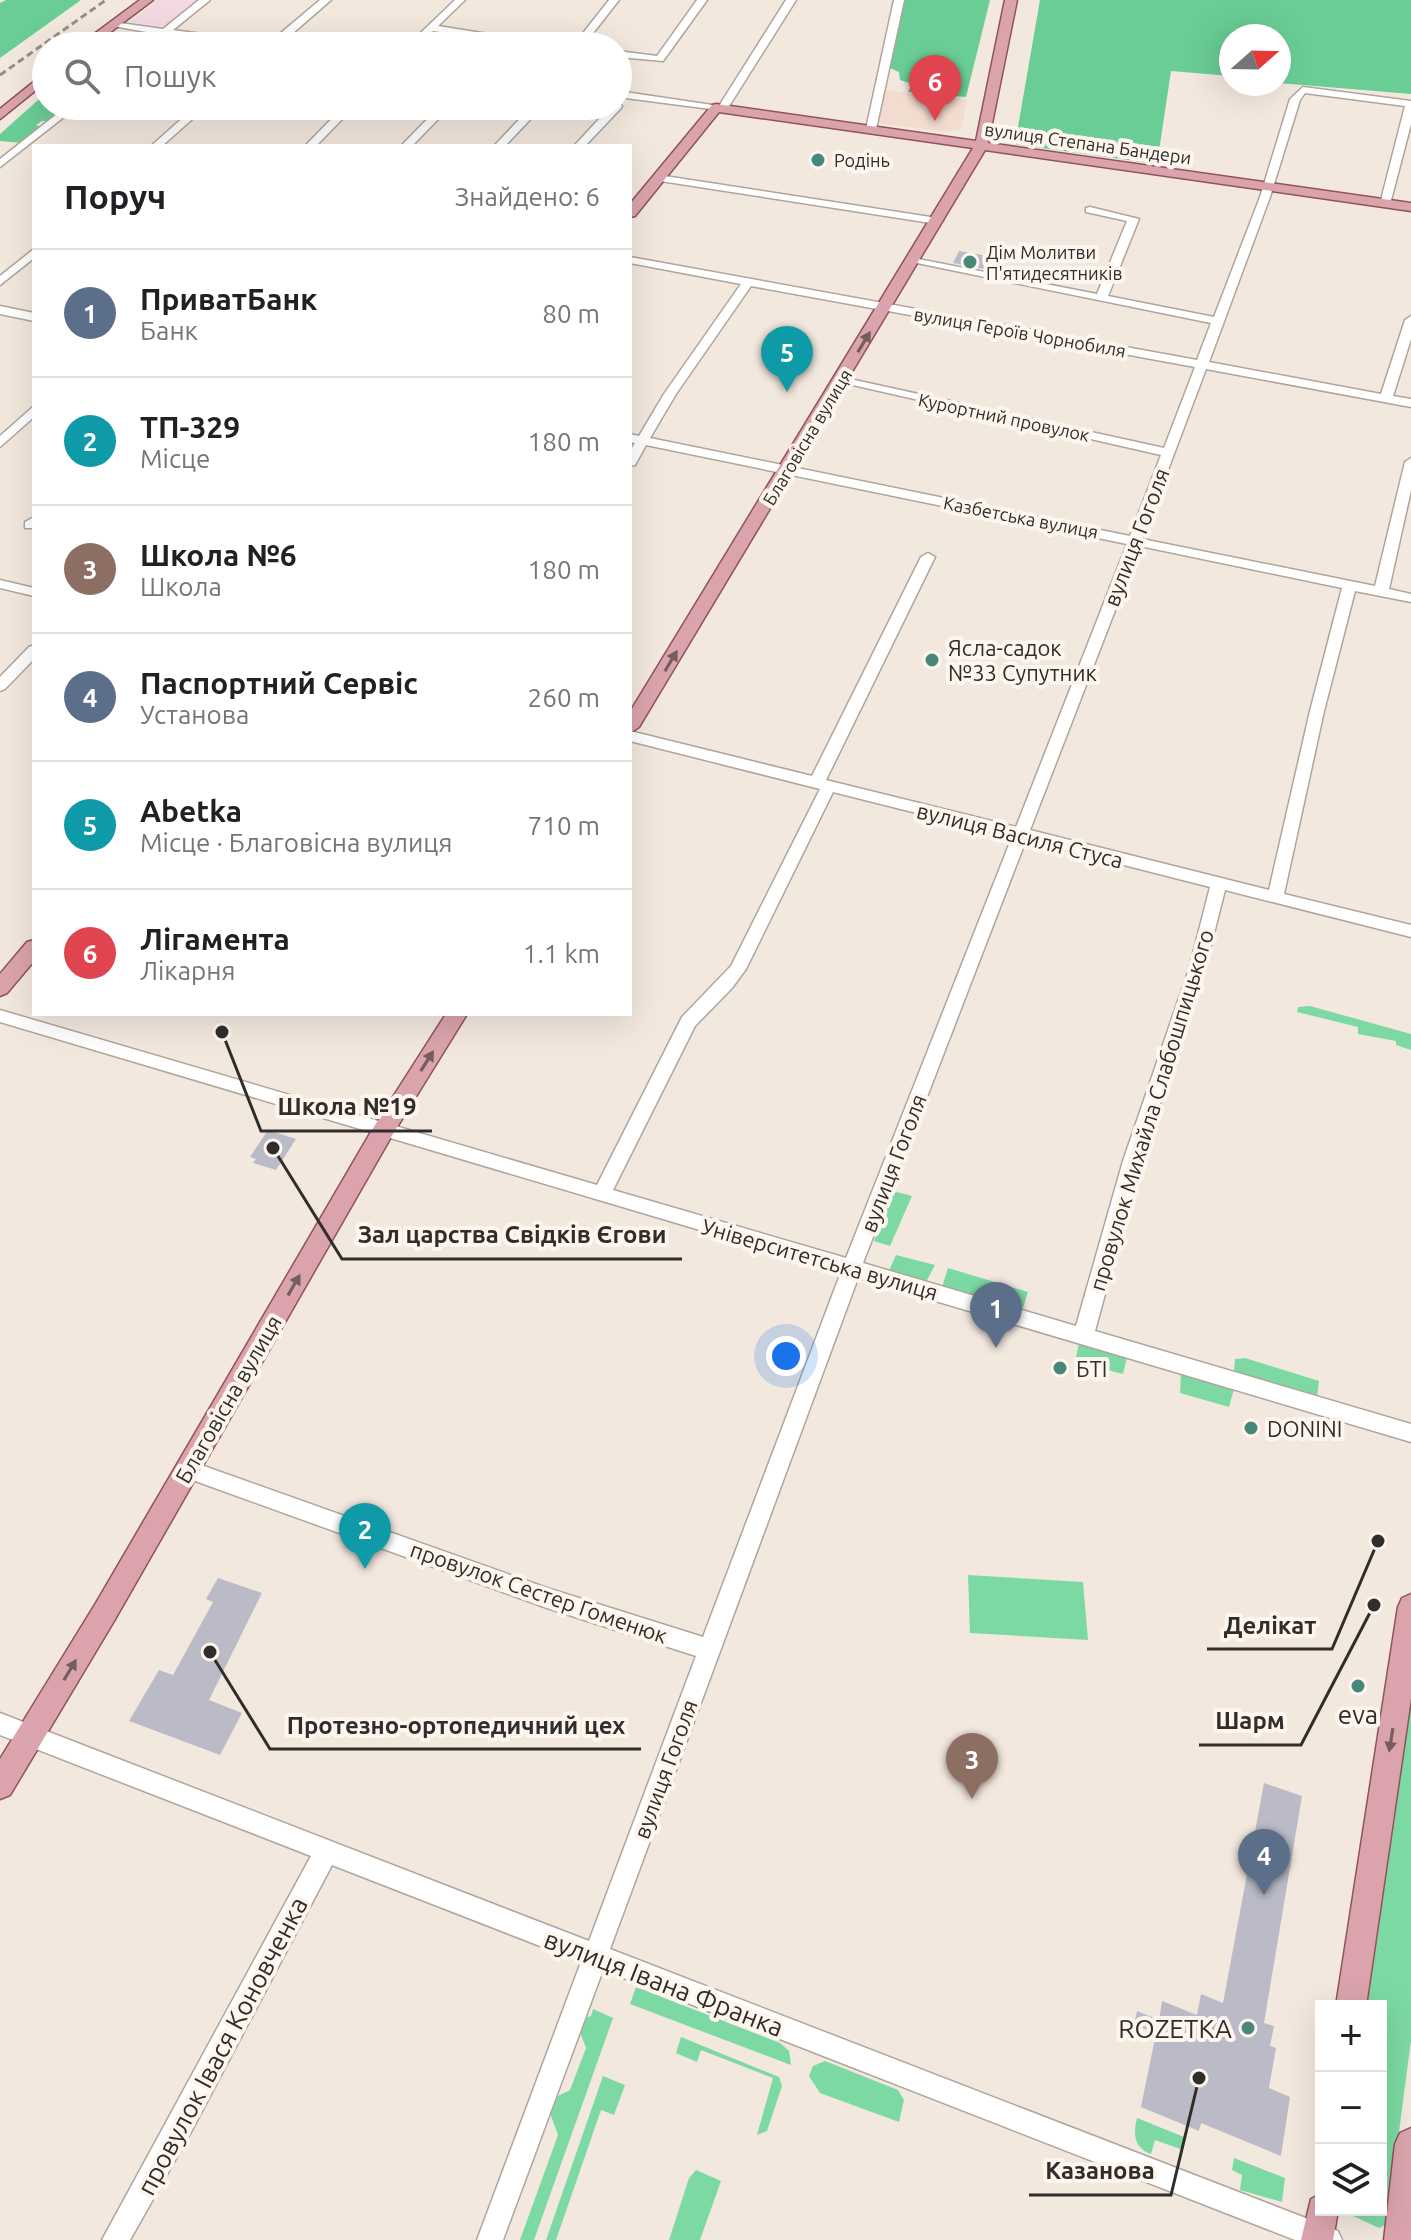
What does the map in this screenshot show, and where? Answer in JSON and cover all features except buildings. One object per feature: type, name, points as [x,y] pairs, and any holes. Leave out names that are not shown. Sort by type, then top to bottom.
[{"type":"main road","points":[[103,32],[147,0]]},
{"type":"main road","name":"Благовісна вулиця","points":[[632,724],[981,146],[1011,0]]},
{"type":"main road","points":[[0,115],[32,88]]},
{"type":"main road","points":[[632,210],[719,108]]},
{"type":"main road","name":"вулиця Степана Бандери","points":[[719,108],[1411,207]]},
{"type":"main road","points":[[0,988],[32,949]]},
{"type":"main road","name":"Благовісна вулиця","points":[[0,1785],[383,1131],[456,1016]]},
{"type":"main road","points":[[1352,2000],[1411,1607]]},
{"type":"main road","points":[[1400,2240],[1411,2144]]},
{"type":"street","points":[[113,25],[166,32],[205,0]]},
{"type":"street","points":[[287,32],[326,0]]},
{"type":"street","points":[[427,32],[460,0]]},
{"type":"street","points":[[589,32],[614,0]]},
{"type":"street","points":[[632,56],[660,59],[702,0]]},
{"type":"street","points":[[719,108],[791,0]]},
{"type":"street","points":[[871,129],[899,0]]},
{"type":"street","points":[[431,28],[459,32]]},
{"type":"street","name":"вулиця Гоголя","points":[[490,2240],[852,1269],[1269,187],[1293,104],[1303,90],[1411,104]]},
{"type":"street","name":"вулиця Степана Бандери","points":[[632,96],[719,108]]},
{"type":"street","points":[[1385,204],[1411,104]]},
{"type":"street","points":[[0,164],[55,120]]},
{"type":"street","points":[[158,144],[186,120]]},
{"type":"street","points":[[312,144],[336,120]]},
{"type":"street","points":[[408,144],[432,120]]},
{"type":"street","points":[[501,144],[524,120]]},
{"type":"street","points":[[581,144],[604,120]]},
{"type":"street","points":[[0,147],[32,154]]},
{"type":"street","points":[[658,178],[937,221]]},
{"type":"street","points":[[1090,210],[1133,219],[1101,298]]},
{"type":"street","points":[[0,282],[32,254]]},
{"type":"street","name":"вулиця Героїв Чорнобиля","points":[[632,260],[1411,403]]},
{"type":"street","points":[[913,261],[1217,321]]},
{"type":"street","points":[[636,440],[748,282]]},
{"type":"street","points":[[0,310],[32,317]]},
{"type":"street","points":[[1386,399],[1411,320]]},
{"type":"street","name":"Курортний провулок","points":[[841,381],[1168,453]]},
{"type":"street","points":[[0,443],[32,412]]},
{"type":"street","name":"Казбетська вулиця","points":[[636,440],[1411,598]]},
{"type":"street","points":[[1381,592],[1411,462]]},
{"type":"street","points":[[601,1195],[688,1022],[700,1005],[722,990],[738,969],[928,557]]},
{"type":"street","points":[[0,584],[32,592]]},
{"type":"street","points":[[1275,898],[1317,711],[1350,585]]},
{"type":"street","points":[[0,686],[32,652]]},
{"type":"street","name":"вулиця Василя Стуса","points":[[632,737],[1020,836],[1411,931]]},
{"type":"street","name":"провулок Михайла Слабошпицького","points":[[1083,1337],[1132,1161],[1197,969],[1219,884]]},
{"type":"street","name":"Університетська вулиця","points":[[0,1016],[1411,1433]]},
{"type":"street","name":"провулок Сестер Гоменюк","points":[[187,1469],[547,1598],[710,1650]]},
{"type":"street","name":"вулиця Івана Франка","points":[[0,1724],[595,1957],[1321,2232]]},
{"type":"street","name":"провулок Івася Коновченка","points":[[115,2240],[182,2123],[326,1852]]},
{"type":"shaded area","points":[[158,0],[197,0],[171,23],[159,26],[130,22]]},
{"type":"shaded area","points":[[885,90],[967,100],[961,129],[946,132],[877,123]]},
{"type":"green space","points":[[6,0],[81,0],[32,32],[0,58],[0,3]]},
{"type":"green space","points":[[901,0],[990,0],[966,97],[908,92],[912,84],[900,80],[899,72],[890,68]]},
{"type":"green space","points":[[1040,0],[1411,0],[1411,94],[1291,84],[1291,24],[1219,24],[1219,75],[1171,71],[1157,164],[1015,144]]},
{"type":"green space","points":[[32,105],[32,120],[49,120],[36,125],[41,127],[22,143],[0,141],[0,134]]},
{"type":"green space","points":[[1310,1006],[1411,1034],[1411,1050],[1396,1045],[1396,1041],[1358,1034],[1358,1027],[1297,1012],[1298,1007]]},
{"type":"green space","points":[[893,1191],[912,1196],[890,1246],[874,1241]]},
{"type":"green space","points":[[896,1255],[935,1265],[926,1282],[889,1271]]},
{"type":"green space","points":[[948,1268],[1028,1292],[1023,1308],[1020,1310],[942,1287]]},
{"type":"green space","points":[[1079,1343],[1127,1357],[1123,1374],[1075,1362]]},
{"type":"green space","points":[[1245,1358],[1319,1381],[1317,1397],[1234,1372],[1235,1359]]},
{"type":"green space","points":[[1181,1373],[1234,1389],[1229,1407],[1180,1393]]},
{"type":"green space","points":[[968,1575],[1083,1582],[1088,1640],[970,1633]]},
{"type":"green space","points":[[1411,1671],[1411,2040],[1387,2224],[1379,2228],[1353,2216],[1387,2216],[1387,2000],[1364,2000]]},
{"type":"green space","points":[[636,1987],[780,2043],[789,2051],[791,2065],[630,2004]]},
{"type":"green space","points":[[593,2009],[613,2018],[534,2240],[520,2240],[558,2135],[550,2113],[556,2097],[570,2090],[586,2048],[580,2032],[584,2018],[591,2016]]},
{"type":"green space","points":[[681,2037],[779,2077],[782,2086],[767,2131],[757,2135],[773,2078],[701,2050],[697,2062],[676,2053]]},
{"type":"green space","points":[[825,2061],[898,2090],[904,2100],[899,2122],[820,2093],[809,2076],[813,2066]]},
{"type":"green space","points":[[603,2076],[625,2085],[614,2115],[601,2110],[556,2240],[546,2240]]},
{"type":"green space","points":[[1137,2118],[1184,2137],[1183,2150],[1155,2140],[1151,2154],[1145,2151],[1136,2140]]},
{"type":"green space","points":[[1234,2158],[1285,2178],[1282,2202],[1240,2190],[1242,2175],[1232,2170]]},
{"type":"green space","points":[[696,2170],[721,2181],[700,2240],[669,2240],[689,2178]]},
{"type":"railway","points":[[61,32],[106,0]]},
{"type":"railway","points":[[0,75],[32,52]]},
{"type":"place","name":"Лігамента","points":[[935,121]]},
{"type":"place","name":"Родінь","points":[[818,160]]},
{"type":"place","name":"Дім Молитви П'ятидесятників","points":[[970,262]]},
{"type":"place","name":"Abetka","points":[[787,392]]},
{"type":"place","name":"Ясла-садок №33 Супутник","points":[[932,660]]},
{"type":"place","name":"Школа №19","points":[[222,1032]]},
{"type":"place","name":"Зал царства Свідків Єгови","points":[[273,1148]]},
{"type":"place","name":"ПриватБанк","points":[[996,1348]]},
{"type":"place","name":"БТІ","points":[[1060,1368]]},
{"type":"place","name":"DONINI","points":[[1251,1428]]},
{"type":"place","name":"Делікат","points":[[1378,1541]]},
{"type":"place","name":"ТП-329","points":[[365,1569]]},
{"type":"place","name":"Шарм","points":[[1374,1605]]},
{"type":"place","name":"Протезно-ортопедичний цех","points":[[210,1652]]},
{"type":"place","name":"eva","points":[[1358,1686]]},
{"type":"place","name":"Школа №6","points":[[972,1799]]},
{"type":"place","name":"Паспортний Сервіс","points":[[1264,1895]]},
{"type":"place","name":"ROZETKA","points":[[1248,2028]]},
{"type":"place","name":"Казанова","points":[[1199,2078]]}]
